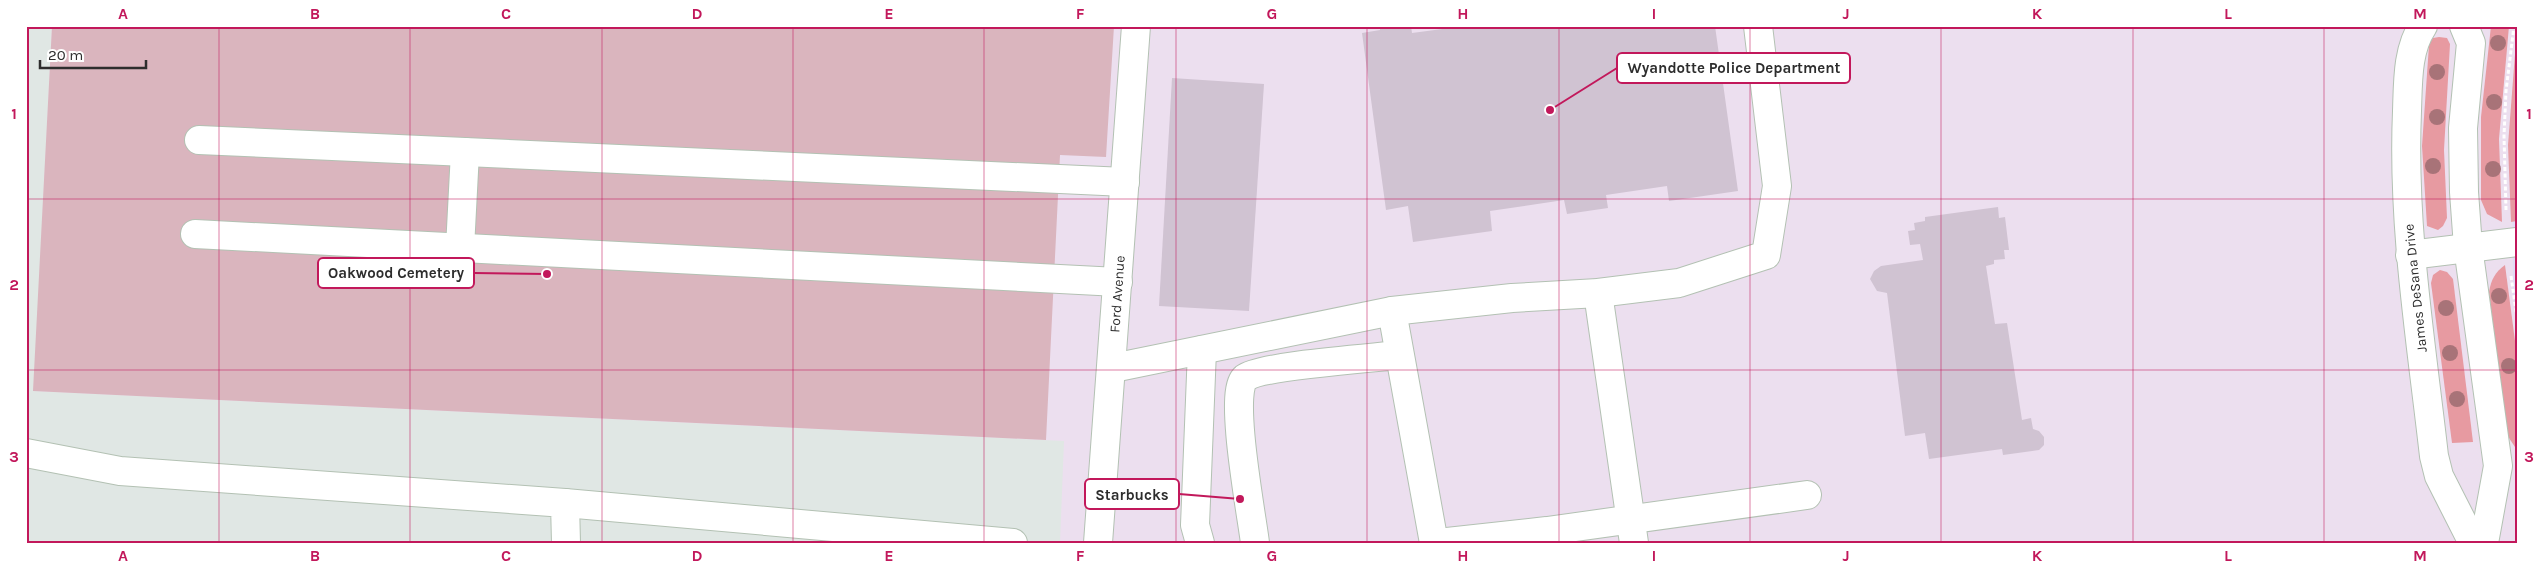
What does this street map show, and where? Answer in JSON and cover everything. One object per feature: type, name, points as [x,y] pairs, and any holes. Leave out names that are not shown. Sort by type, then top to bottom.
[{"type":"street","points":[[1113,368],[1392,311],[1512,298],[1598,294],[1679,283],[1766,255],[1777,186],[1758,26]]},
{"type":"street","name":"James DeSana Drive","points":[[2423,26],[2415,38],[2408,81],[2405,165],[2410,255],[2434,456],[2439,476],[2473,543]]},
{"type":"street","points":[[2464,26],[2471,43],[2463,128],[2464,192],[2468,247],[2498,466],[2484,543]]},
{"type":"street","name":"Ford Avenue","points":[[1098,543],[1113,368],[1135,36]]},
{"type":"street","points":[[199,140],[1125,182]]},
{"type":"street","points":[[460,248],[465,152]]},
{"type":"street","points":[[195,234],[1118,282]]},
{"type":"street","points":[[2410,255],[2517,242]]},
{"type":"street","points":[[1598,294],[1632,531]]},
{"type":"street","points":[[1392,311],[1436,543],[1632,531],[1808,495]]},
{"type":"street","points":[[1200,543],[1195,525],[1202,350]]},
{"type":"street","points":[[1255,543],[1238,416],[1239,386],[1244,378],[1254,373],[1275,369],[1399,355]]},
{"type":"street","points":[[26,453],[120,471],[565,502],[1013,543]]},
{"type":"street","points":[[565,502],[566,543]]},
{"type":"path","points":[[2506,212],[2504,127],[2506,91],[2514,26]]},
{"type":"path","points":[[2511,273],[2517,318]]},
{"type":"shaded area","points":[[26,26],[52,26],[34,391],[1064,441],[1060,543],[26,543]]},
{"type":"shaded area","points":[[52,26],[1114,26],[1106,157],[1060,155],[1046,440],[33,391]]},
{"type":"shaded area","points":[[2491,26],[2509,26],[2499,139],[2502,222],[2487,214],[2481,200],[2481,117]]},
{"type":"shaded area","points":[[2517,28],[2517,221],[2511,222],[2508,145]]},
{"type":"shaded area","points":[[2433,38],[2447,38],[2450,44],[2444,150],[2447,218],[2443,226],[2438,230],[2427,226],[2422,146],[2429,45]]},
{"type":"shaded area","points":[[2517,64],[2517,318],[2513,295],[2512,110]]},
{"type":"shaded area","points":[[2505,265],[2517,356],[2517,450],[2507,435],[2489,292],[2494,277]]},
{"type":"shaded area","points":[[2440,270],[2447,272],[2453,279],[2473,442],[2452,443],[2431,283],[2433,275]]},
{"type":"building","points":[[1380,26],[1411,26],[1412,33],[1465,26],[1715,26],[1738,191],[1669,201],[1667,186],[1606,195],[1608,208],[1567,214],[1564,200],[1490,211],[1492,231],[1413,242],[1408,206],[1386,210],[1362,33],[1380,30]]},
{"type":"building","points":[[1172,78],[1264,84],[1249,311],[1159,306]]},
{"type":"building","points":[[1998,207],[1999,218],[2005,217],[2009,250],[2004,250],[2005,259],[1994,260],[1994,264],[1986,266],[1995,324],[2007,323],[2022,420],[2031,418],[2033,429],[2039,431],[2044,437],[2044,445],[2039,450],[2003,455],[2002,449],[1929,459],[1925,433],[1905,436],[1887,293],[1877,291],[1870,279],[1874,271],[1881,266],[1923,260],[1920,244],[1910,245],[1908,231],[1915,230],[1914,223],[1925,221],[1925,217]]},
{"type":"place","name":"Wyandotte Police Department","points":[[1550,110]]},
{"type":"place","name":"Oakwood Cemetery","points":[[547,274]]},
{"type":"place","name":"Starbucks","points":[[1240,499]]}]
